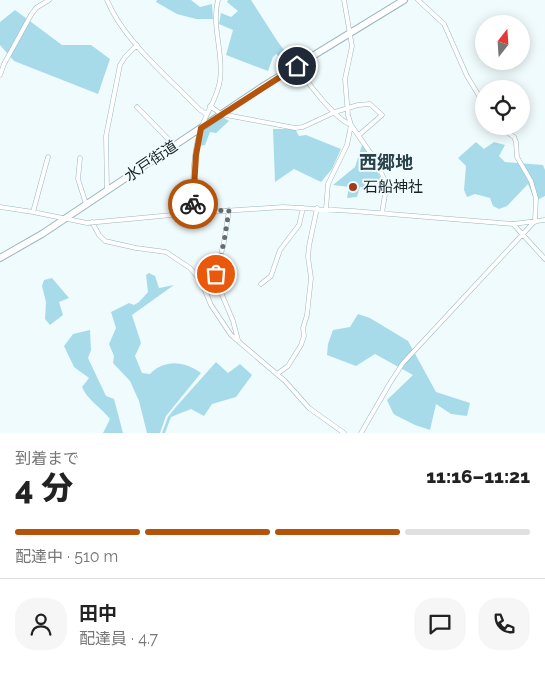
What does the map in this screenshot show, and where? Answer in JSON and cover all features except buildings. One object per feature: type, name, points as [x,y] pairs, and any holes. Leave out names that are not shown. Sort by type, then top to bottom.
[{"type":"highway","name":"水戸街道","points":[[0,258],[65,219],[221,114],[404,0]]},
{"type":"street","points":[[0,75],[33,11],[50,0]]},
{"type":"street","points":[[107,0],[114,16],[137,45],[206,114]]},
{"type":"street","points":[[193,212],[196,155],[201,128],[220,81],[221,62],[216,22],[218,0]]},
{"type":"street","points":[[326,209],[328,184],[346,145],[351,125],[344,88],[346,66],[351,49],[344,0]]},
{"type":"street","points":[[418,0],[444,24],[466,76],[475,90]]},
{"type":"street","points":[[107,190],[106,136],[118,72],[122,60],[137,45]]},
{"type":"street","points":[[297,66],[310,86],[328,106],[351,125],[376,161],[386,184],[382,213]]},
{"type":"street","points":[[210,106],[221,114],[295,128],[302,127],[347,108],[370,104],[382,115],[359,135]]},
{"type":"street","points":[[138,107],[174,145]]},
{"type":"street","points":[[361,433],[403,363],[534,222],[536,200],[534,188],[517,157],[516,142],[511,135]]},
{"type":"street","points":[[33,212],[48,157]]},
{"type":"street","points":[[80,158],[78,179],[86,204]]},
{"type":"street","points":[[0,207],[82,222],[193,212],[303,208],[513,224],[545,220]]},
{"type":"street","points":[[261,284],[270,279],[280,250],[299,225],[303,208]]},
{"type":"street","points":[[278,374],[288,366],[301,345],[304,336],[303,328],[307,316],[311,278],[309,252],[317,208]]},
{"type":"street","points":[[229,210],[224,242],[215,278],[234,321],[238,340]]},
{"type":"street","points":[[92,222],[99,235],[105,241],[136,248],[160,250],[185,263],[199,277],[211,305],[231,335],[278,374],[308,408],[344,433]]},
{"type":"street","points":[[513,224],[545,260]]},
{"type":"shaded area","points":[[157,0],[191,0],[200,7],[212,4],[213,19],[196,19],[177,14],[156,2]]},
{"type":"shaded area","points":[[228,0],[251,0],[293,62],[290,64],[276,54],[268,71],[226,55],[233,30],[219,24],[221,13],[231,17],[238,11],[227,2]]},
{"type":"shaded area","points":[[15,10],[62,45],[91,45],[110,59],[98,94],[14,61],[0,45],[0,22]]},
{"type":"shaded area","points":[[221,116],[229,121],[216,133],[210,132],[205,145],[199,146],[202,130]]},
{"type":"shaded area","points":[[273,129],[295,129],[299,136],[306,135],[341,149],[332,169],[321,182],[294,169],[275,182]]},
{"type":"shaded area","points":[[476,142],[484,149],[494,142],[505,145],[499,156],[505,162],[543,165],[545,170],[545,196],[535,201],[528,184],[507,206],[499,209],[493,206],[490,198],[475,194],[467,197],[464,190],[466,166],[458,158]]},
{"type":"shaded area","points":[[362,145],[372,158],[382,182],[376,187],[360,187],[357,197],[347,198],[349,187],[333,185],[355,167]]},
{"type":"shaded area","points":[[204,260],[212,262],[216,267],[214,283],[208,291],[206,282],[199,271]]},
{"type":"shaded area","points":[[149,273],[155,276],[159,288],[174,285],[132,315],[141,343],[135,356],[142,373],[150,374],[162,366],[175,363],[188,366],[201,373],[166,416],[160,433],[147,433],[139,401],[130,381],[113,363],[114,356],[109,344],[116,328],[111,312],[129,303],[134,305],[139,302],[148,292],[146,275]]},
{"type":"shaded area","points":[[52,278],[69,298],[59,302],[63,315],[50,325],[45,319],[46,302],[42,286],[44,280]]},
{"type":"shaded area","points":[[358,314],[370,318],[408,341],[436,392],[470,403],[467,416],[451,414],[436,404],[430,430],[415,425],[395,415],[387,400],[413,375],[375,354],[356,366],[327,355],[328,344],[333,330],[350,327]]},
{"type":"shaded area","points":[[90,330],[91,350],[88,358],[106,396],[114,399],[123,433],[103,433],[110,419],[85,392],[82,387],[89,378],[74,367],[64,346],[73,334]]},
{"type":"shaded area","points":[[216,362],[228,373],[240,364],[252,375],[236,397],[212,404],[204,416],[191,409],[171,417],[165,433],[162,433],[168,417]]},
{"type":"way so far","points":[[193,204],[193,212],[229,210],[216,274]]},
{"type":"place","name":"石船神社","points":[[353,187]]},
{"type":"district","name":"西郷地","points":[[386,163]]},
{"type":"route","points":[[193,204],[197,144],[201,128],[297,66]]}]
